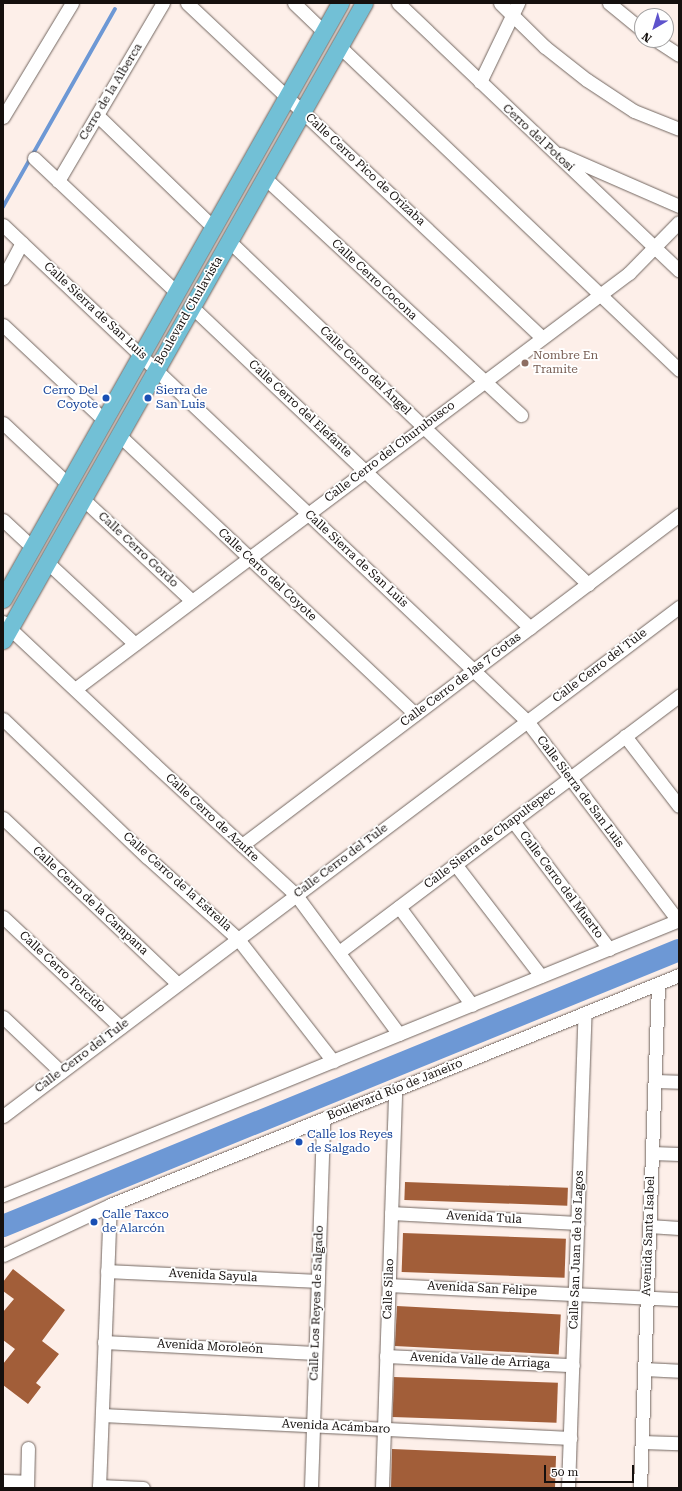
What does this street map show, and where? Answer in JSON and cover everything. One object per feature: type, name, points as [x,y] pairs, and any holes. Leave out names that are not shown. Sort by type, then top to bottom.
[{"type":"main road","name":"Boulevard Chulavista","points":[[3,600],[340,3]]},
{"type":"main road","name":"Boulevard Chulavista","points":[[5,630],[47,562],[364,3]]},
{"type":"street","points":[[3,117],[72,3]]},
{"type":"street","name":"Cerro de la Alberca","points":[[58,181],[163,3]]},
{"type":"street","name":"Calle Cerro Pico de Orizaba","points":[[187,3],[542,338]]},
{"type":"street","points":[[294,3],[324,32]]},
{"type":"street","name":"Cerro del Potosí","points":[[398,3],[679,271]]},
{"type":"street","points":[[500,3],[515,9],[545,47],[587,80],[634,110],[679,129]]},
{"type":"street","points":[[609,3],[634,23]]},
{"type":"street","points":[[480,82],[515,9]]},
{"type":"street","points":[[339,46],[679,370]]},
{"type":"street","points":[[668,48],[679,55]]},
{"type":"street","points":[[97,115],[214,227]]},
{"type":"street","points":[[551,150],[679,206]]},
{"type":"street","points":[[34,158],[176,292]]},
{"type":"street","name":"Calle Cerro Cocona","points":[[265,178],[521,415]]},
{"type":"street","name":"Calle Cerro del Churubusco","points":[[74,689],[629,273],[679,222]]},
{"type":"street","name":"Calle Sierra de San Luis","points":[[3,225],[474,670],[526,721],[679,920]]},
{"type":"street","name":"Calle Cerro del Ángel","points":[[229,241],[588,584]]},
{"type":"street","points":[[3,278],[22,243]]},
{"type":"street","name":"Calle Cerro del Elefante","points":[[192,307],[530,628]]},
{"type":"street","points":[[3,325],[104,420]]},
{"type":"street","points":[[3,423],[68,484]]},
{"type":"street","name":"Calle Cerro del Coyote","points":[[119,435],[416,714]]},
{"type":"street","name":"Calle Cerro Gordo","points":[[83,499],[192,601]]},
{"type":"street","name":"Calle Cerro de las 7 Gotas","points":[[242,845],[679,515]]},
{"type":"street","points":[[3,520],[32,547]]},
{"type":"street","points":[[47,562],[135,644]]},
{"type":"street","name":"Calle Cerro del Tule","points":[[4,1114],[679,607]]},
{"type":"street","name":"Calle Cerro de Azufre","points":[[5,630],[74,689],[296,895],[399,1034]]},
{"type":"street","name":"Calle Sierra de Chapultepec","points":[[339,952],[679,696]]},
{"type":"street","name":"Calle Cerro de la Estrella","points":[[3,719],[148,857],[238,939],[334,1061]]},
{"type":"street","points":[[625,736],[679,806]]},
{"type":"street","name":"Calle Cerro de la Campana","points":[[3,818],[178,984]]},
{"type":"street","name":"Calle Cerro del Muerto","points":[[513,821],[609,949]]},
{"type":"street","points":[[455,864],[541,976]]},
{"type":"street","points":[[399,907],[472,1004]]},
{"type":"street","name":"Calle Cerro Torcido","points":[[3,917],[120,1027]]},
{"type":"street","points":[[3,1195],[679,920]]},
{"type":"street","name":"Boulevard Río de Janeiro","points":[[3,1255],[110,1205],[679,975]]},
{"type":"street","name":"Avenida Santa Isabel","points":[[640,1488],[658,984]]},
{"type":"street","name":"Calle San Juan de los Lagos","points":[[568,1488],[585,1013]]},
{"type":"street","points":[[3,1017],[61,1072]]},
{"type":"street","points":[[654,1081],[679,1082]]},
{"type":"street","name":"Calle Silao","points":[[382,1488],[395,1090]]},
{"type":"street","name":"Calle Los Reyes de Salgado","points":[[311,1488],[323,1119]]},
{"type":"street","points":[[652,1153],[679,1154]]},
{"type":"street","points":[[110,1205],[99,1487],[143,1488]]},
{"type":"street","name":"Avenida Tula","points":[[391,1214],[578,1223]]},
{"type":"street","points":[[649,1226],[679,1228]]},
{"type":"street","name":"Avenida Sayula","points":[[107,1271],[318,1281]]},
{"type":"street","name":"Avenida San Felipe","points":[[389,1285],[679,1299]]},
{"type":"street","name":"Avenida Moroleón","points":[[104,1342],[316,1352]]},
{"type":"street","name":"Avenida Valle de Arriaga","points":[[386,1356],[573,1366]]},
{"type":"street","points":[[644,1369],[679,1371]]},
{"type":"street","name":"Avenida Acámbaro","points":[[102,1415],[570,1438]]},
{"type":"street","points":[[642,1442],[679,1443]]},
{"type":"street","points":[[3,1481],[27,1485],[28,1448]]},
{"type":"building","points":[[405,1182],[568,1188],[567,1206],[404,1200]]},
{"type":"building","points":[[403,1233],[566,1239],[565,1278],[402,1272]]},
{"type":"building","points":[[13,1269],[65,1310],[42,1341],[59,1354],[36,1383],[41,1387],[28,1404],[3,1385],[3,1364],[15,1349],[3,1340],[3,1312],[14,1299],[3,1291],[3,1282]]},
{"type":"building","points":[[397,1306],[561,1315],[559,1355],[395,1346]]},
{"type":"building","points":[[394,1377],[558,1383],[557,1423],[393,1417]]},
{"type":"building","points":[[392,1449],[556,1456],[555,1488],[391,1488]]},
{"type":"waterway","points":[[3,207],[115,9]]},
{"type":"waterway","points":[[3,1226],[679,950]]},
{"type":"place","name":"Nombre En Tramite","points":[[525,363]]},
{"type":"place","name":"Cerro Del Coyote","points":[[106,398]]},
{"type":"place","name":"Sierra de San Luis","points":[[148,398]]},
{"type":"place","name":"Calle los Reyes de Salgado","points":[[299,1142]]},
{"type":"place","name":"Calle Taxco de Alarcón","points":[[94,1222]]}]
